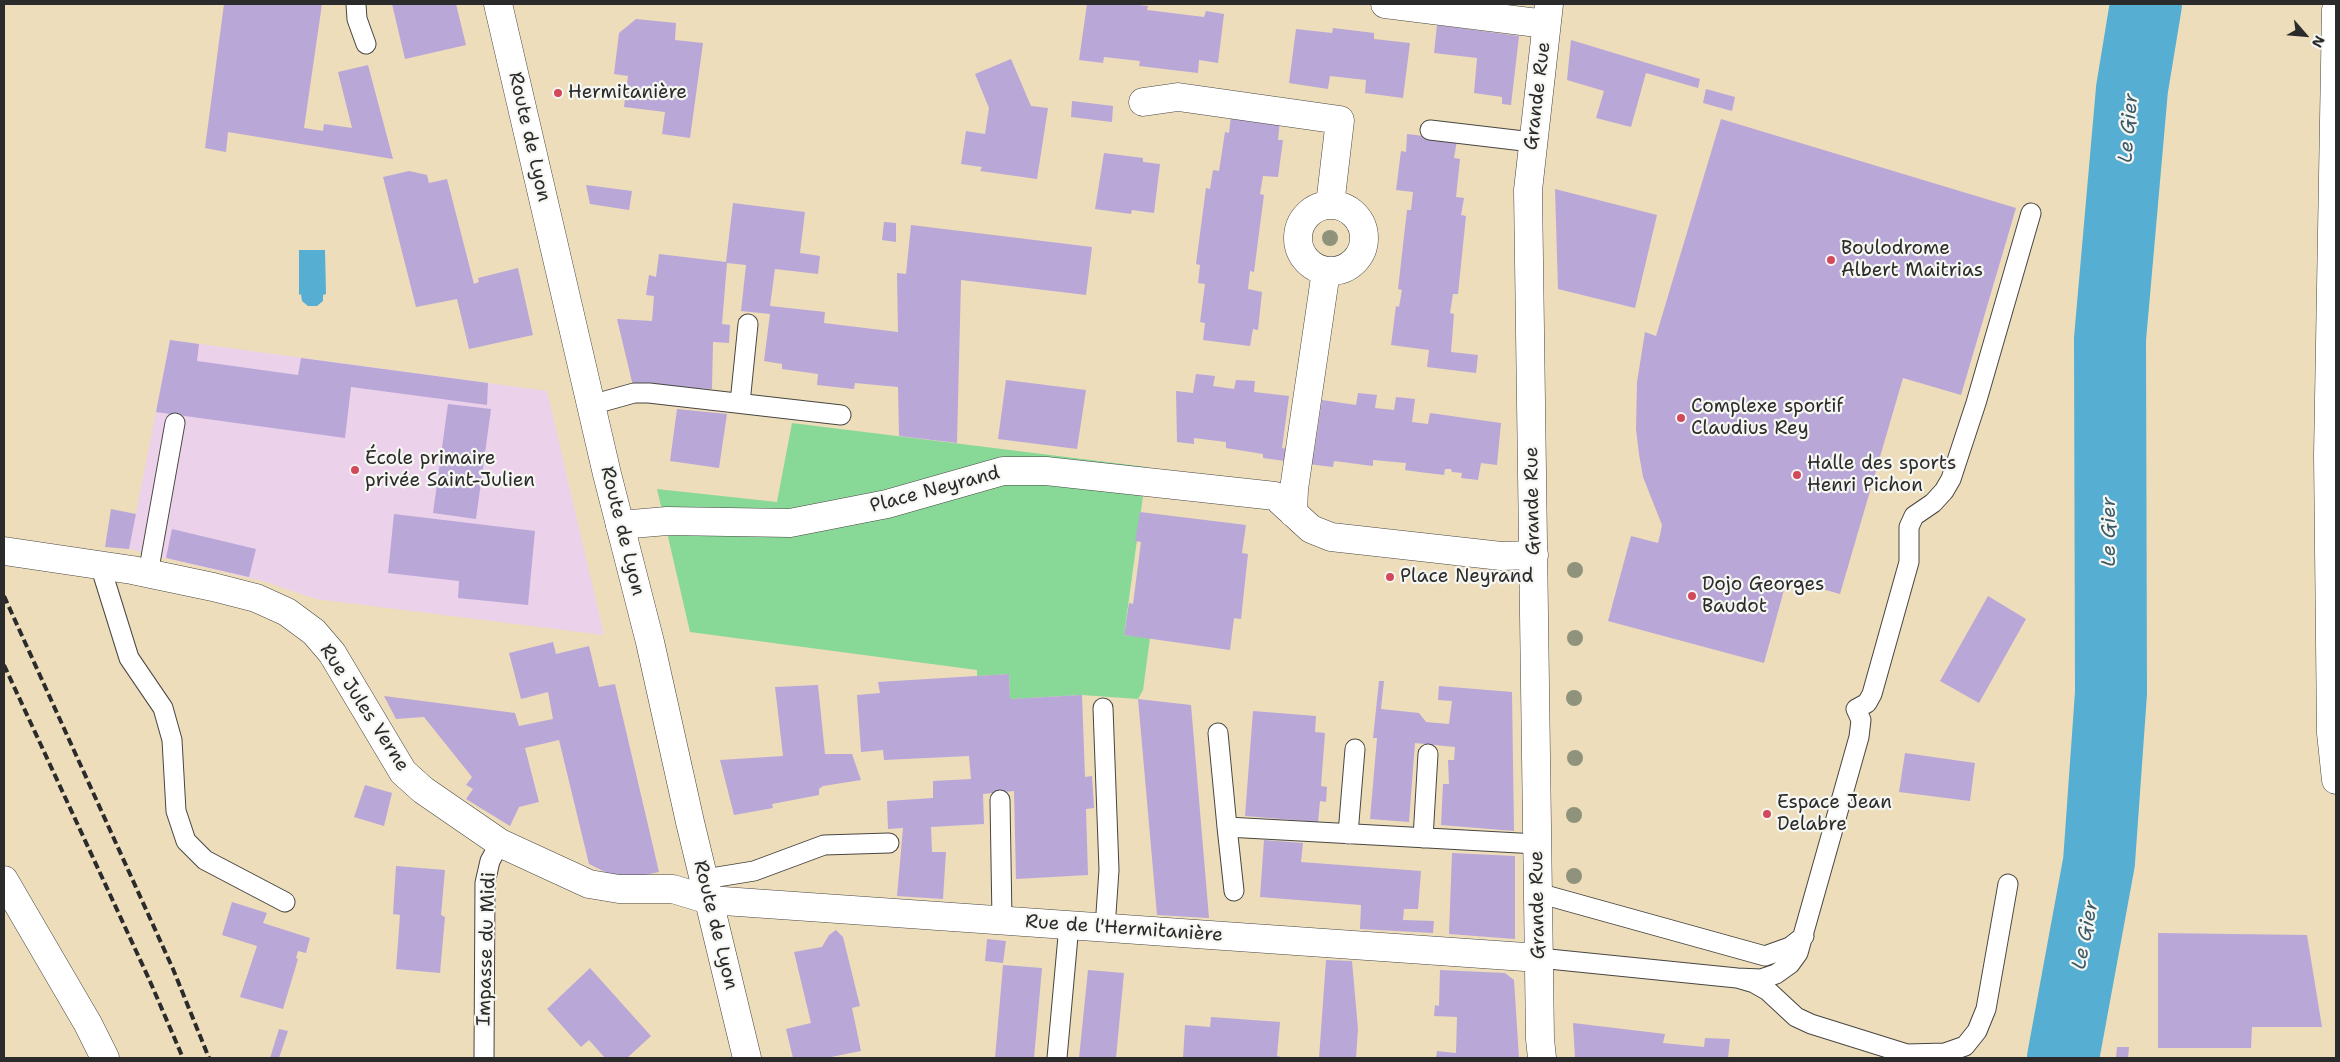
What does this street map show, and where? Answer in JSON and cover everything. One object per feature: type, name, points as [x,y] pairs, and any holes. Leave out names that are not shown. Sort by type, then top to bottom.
[{"type":"street","name":"Route de Lyon","points":[[498,4],[591,405],[748,1058]]},
{"type":"street","points":[[1385,4],[1547,14]]},
{"type":"street","points":[[2336,10],[2328,455],[2331,733],[2336,780]]},
{"type":"street","name":"Grande Rue","points":[[1542,1058],[1537,844],[1528,198],[1532,142],[1547,14]]},
{"type":"street","points":[[1143,102],[1178,97],[1340,120],[1330,205]]},
{"type":"street","points":[[1330,205],[1346,209],[1359,219],[1364,240],[1356,260],[1348,267],[1326,271],[1316,268],[1307,261],[1301,252],[1298,242],[1302,220],[1320,207],[1330,205]]},
{"type":"street","points":[[1293,513],[1294,490],[1326,271]]},
{"type":"street","name":"Place Neyrand","points":[[620,525],[667,520],[790,523],[888,504],[1003,471],[1046,471],[1275,496],[1311,529],[1331,537],[1501,556],[1534,556]]},
{"type":"street","name":"Rue Jules Verne","points":[[4,551],[100,565],[213,586],[256,598],[287,612],[314,632],[332,653],[403,772],[423,790],[500,843],[589,884],[619,889],[707,890]]},
{"type":"street","points":[[4,880],[88,1024],[105,1058]]},
{"type":"street","name":"Rue de l'Hermitanière","points":[[707,890],[1002,920],[1539,958]]},
{"type":"lane","points":[[356,4],[357,19],[366,44]]},
{"type":"lane","points":[[1430,130],[1532,142]]},
{"type":"lane","points":[[1539,958],[1761,979],[1776,974],[1790,964],[1798,953],[1859,737],[1860,720],[1856,709],[1867,703],[1872,694],[1909,562],[1909,526],[1914,516],[1933,503],[1944,491],[1951,479],[1976,402],[2031,213]]},
{"type":"lane","points":[[740,403],[748,324]]},
{"type":"lane","points":[[591,405],[634,393],[840,415]]},
{"type":"lane","points":[[148,574],[176,423]]},
{"type":"lane","points":[[100,565],[129,658],[163,708],[172,740],[176,810],[186,841],[205,860],[285,902]]},
{"type":"lane","points":[[1103,708],[1109,870],[1105,928]]},
{"type":"lane","points":[[1218,733],[1234,891]]},
{"type":"lane","points":[[1348,834],[1355,749]]},
{"type":"lane","points":[[1422,838],[1428,754]]},
{"type":"lane","points":[[1000,800],[1002,920]]},
{"type":"lane","points":[[1227,827],[1537,844]]},
{"type":"lane","name":"Impasse du Midi","points":[[484,1058],[485,883],[490,861],[500,843]]},
{"type":"lane","points":[[707,890],[824,845],[889,843]]},
{"type":"lane","points":[[1737,978],[1754,983],[1768,991],[1796,1016],[1811,1024],[1907,1054],[1945,1056],[1965,1046],[1977,1030],[1986,1009],[2008,884]]},
{"type":"lane","points":[[1538,893],[1758,955],[1765,956],[1779,953],[1804,936]]},
{"type":"lane","points":[[1057,1058],[1068,925]]},
{"type":"shaded area","name":"École primaire privée Saint-Julien","points":[[170,340],[547,391],[604,635],[316,599],[266,582],[129,549]]},
{"type":"green space","points":[[792,423],[1147,467],[1124,635],[1150,638],[1143,690],[1138,699],[1082,695],[1010,699],[1009,674],[977,676],[977,670],[690,632],[657,489],[777,502]]},
{"type":"water","points":[[299,250],[325,250],[326,294],[323,295],[323,301],[317,306],[308,306],[302,301],[301,294],[299,295]]},
{"type":"building","points":[[224,4],[322,4],[304,128],[323,131],[324,124],[352,128],[338,72],[368,65],[393,159],[228,132],[226,152],[205,148]]},
{"type":"building","points":[[392,4],[456,4],[466,45],[405,59]]},
{"type":"building","points":[[1087,4],[1148,6],[1147,10],[1204,17],[1206,11],[1224,14],[1218,63],[1199,60],[1198,73],[1139,66],[1140,61],[1104,57],[1103,63],[1079,60]]},
{"type":"building","points":[[636,19],[676,23],[675,40],[703,43],[690,138],[662,134],[665,112],[624,107],[628,76],[614,74],[619,33]]},
{"type":"building","points":[[1437,25],[1519,36],[1511,105],[1502,104],[1502,97],[1474,93],[1477,58],[1434,53]]},
{"type":"building","points":[[1333,28],[1374,33],[1374,39],[1410,43],[1403,98],[1365,93],[1366,80],[1330,76],[1328,89],[1289,83],[1296,29],[1332,33]]},
{"type":"building","points":[[1571,40],[1700,79],[1698,88],[1646,73],[1631,127],[1596,118],[1604,91],[1567,80]]},
{"type":"building","points":[[1011,59],[1031,106],[1048,108],[1037,179],[980,171],[982,167],[961,164],[966,131],[985,134],[989,108],[975,74]]},
{"type":"building","points":[[1706,89],[1735,97],[1732,111],[1703,103]]},
{"type":"building","points":[[1072,101],[1113,106],[1112,122],[1071,117]]},
{"type":"building","points":[[1231,115],[1280,121],[1278,140],[1283,140],[1278,177],[1263,176],[1260,194],[1264,195],[1254,272],[1250,271],[1248,289],[1262,292],[1258,330],[1253,329],[1250,346],[1203,340],[1205,323],[1200,322],[1205,284],[1198,283],[1200,265],[1196,264],[1206,188],[1210,189],[1213,170],[1219,171],[1225,132],[1229,133]]},
{"type":"building","points":[[1721,119],[2016,208],[1961,395],[1903,378],[1840,594],[1787,579],[1764,663],[1608,621],[1631,536],[1658,543],[1660,535],[1662,525],[1643,477],[1639,454],[1636,429],[1637,382],[1645,332],[1656,336]]},
{"type":"building","points":[[1407,134],[1457,140],[1454,158],[1460,159],[1456,197],[1464,198],[1461,215],[1466,216],[1458,294],[1453,294],[1450,313],[1454,314],[1451,352],[1478,355],[1476,373],[1427,367],[1429,350],[1391,345],[1396,306],[1399,307],[1402,290],[1398,289],[1407,210],[1411,210],[1413,192],[1396,190],[1401,151],[1406,152]]},
{"type":"building","points":[[1104,153],[1143,158],[1143,162],[1160,164],[1154,213],[1132,210],[1131,214],[1095,209]]},
{"type":"building","points":[[409,171],[427,175],[429,183],[447,179],[474,284],[479,282],[478,278],[518,268],[533,335],[469,349],[457,299],[416,307],[383,177]]},
{"type":"building","points":[[586,185],[632,191],[629,210],[590,204]]},
{"type":"building","points":[[1555,189],[1657,215],[1635,308],[1558,289]]},
{"type":"building","points":[[733,203],[805,212],[800,253],[820,256],[818,274],[775,269],[770,306],[825,312],[824,323],[898,332],[897,273],[906,274],[911,225],[1092,247],[1086,295],[961,280],[957,443],[899,436],[898,387],[855,383],[854,389],[817,385],[818,374],[782,369],[782,364],[764,361],[770,314],[741,311],[746,265],[727,263],[722,324],[730,325],[729,343],[713,342],[712,389],[633,386],[617,319],[652,321],[654,296],[646,295],[649,275],[656,277],[659,254],[726,262]]},
{"type":"building","points":[[884,222],[896,223],[896,242],[882,240]]},
{"type":"building","points":[[170,340],[199,344],[197,361],[298,375],[301,358],[488,383],[487,405],[351,387],[345,438],[156,412]]},
{"type":"building","points":[[1196,374],[1215,376],[1213,386],[1234,389],[1236,380],[1255,381],[1254,392],[1289,396],[1282,448],[1287,449],[1285,461],[1263,458],[1263,454],[1226,448],[1226,442],[1194,438],[1194,444],[1177,442],[1176,391],[1193,393]]},
{"type":"building","points":[[1006,380],[1086,390],[1077,449],[998,439]]},
{"type":"building","points":[[1358,393],[1377,395],[1375,408],[1394,410],[1396,397],[1415,399],[1412,422],[1428,424],[1430,413],[1501,423],[1497,465],[1481,463],[1478,480],[1461,478],[1462,473],[1452,472],[1451,469],[1445,469],[1444,475],[1405,470],[1406,463],[1373,460],[1373,466],[1334,461],[1333,467],[1308,464],[1310,452],[1314,453],[1322,400],[1356,405]]},
{"type":"building","points":[[448,404],[491,409],[476,519],[433,513]]},
{"type":"building","points":[[677,409],[727,414],[719,468],[670,461]]},
{"type":"building","points":[[111,509],[136,514],[129,549],[105,547]]},
{"type":"building","points":[[1140,512],[1246,525],[1242,553],[1248,554],[1241,619],[1234,618],[1230,650],[1124,635],[1129,603],[1133,604],[1141,542],[1135,541]]},
{"type":"building","points":[[394,514],[535,531],[528,605],[458,598],[459,581],[388,573]]},
{"type":"building","points":[[172,529],[256,549],[249,577],[166,558]]},
{"type":"building","points":[[1988,596],[2026,619],[1979,703],[1940,681]]},
{"type":"building","points":[[553,642],[556,654],[589,646],[599,687],[615,684],[659,872],[621,880],[589,864],[559,740],[525,748],[539,802],[519,807],[510,826],[466,799],[473,789],[466,785],[472,777],[424,717],[396,719],[384,696],[515,713],[519,726],[553,719],[548,692],[521,699],[509,653]]},
{"type":"building","points":[[1009,674],[1010,699],[1082,695],[1085,777],[1092,776],[1094,808],[1086,809],[1088,875],[1016,879],[1014,791],[983,794],[984,824],[931,827],[932,852],[946,852],[943,899],[897,896],[903,828],[888,829],[887,801],[933,798],[933,781],[971,779],[969,756],[884,760],[883,750],[861,752],[857,695],[880,693],[878,682]]},
{"type":"building","points":[[1379,681],[1384,681],[1381,709],[1419,713],[1426,722],[1449,724],[1452,701],[1438,700],[1439,686],[1512,692],[1514,831],[1441,825],[1443,784],[1449,784],[1448,760],[1454,760],[1455,747],[1415,743],[1409,822],[1370,819],[1377,738],[1373,738]]},
{"type":"building","points":[[818,685],[825,754],[852,754],[861,780],[823,786],[819,789],[819,795],[772,804],[773,808],[734,815],[720,760],[783,756],[775,687]]},
{"type":"building","points":[[1138,699],[1191,705],[1209,918],[1157,915]]},
{"type":"building","points":[[1253,711],[1316,716],[1315,732],[1325,733],[1321,786],[1327,787],[1326,802],[1320,801],[1318,822],[1245,816]]},
{"type":"building","points":[[1905,753],[1975,763],[1970,801],[1899,792]]},
{"type":"building","points":[[365,785],[392,793],[384,826],[354,817]]},
{"type":"building","points":[[1264,840],[1303,843],[1301,862],[1421,871],[1418,909],[1404,909],[1403,920],[1434,921],[1433,933],[1360,929],[1361,905],[1260,897]]},
{"type":"building","points":[[1452,853],[1515,856],[1515,939],[1449,934]]},
{"type":"building","points":[[396,866],[445,870],[441,915],[445,917],[440,973],[396,969],[400,915],[393,914]]},
{"type":"building","points":[[232,902],[267,913],[263,923],[310,938],[306,953],[298,951],[296,958],[298,959],[283,1009],[240,997],[257,946],[222,935]]},
{"type":"building","points":[[836,930],[843,937],[860,1006],[852,1008],[861,1051],[826,1058],[793,1058],[786,1029],[811,1023],[794,952],[822,947],[829,935]]},
{"type":"building","points":[[2158,933],[2307,935],[2322,1027],[2252,1027],[2251,1048],[2158,1048]]},
{"type":"building","points":[[987,939],[1006,941],[1003,963],[985,961]]},
{"type":"building","points":[[1326,960],[1352,961],[1358,1029],[1356,1058],[1319,1058]]},
{"type":"building","points":[[1003,965],[1042,968],[1034,1058],[995,1058]]},
{"type":"building","points":[[590,968],[651,1036],[627,1058],[605,1058],[589,1040],[581,1047],[547,1009]]},
{"type":"building","points":[[1088,970],[1124,973],[1116,1058],[1079,1058]]},
{"type":"building","points":[[1440,970],[1505,973],[1514,980],[1519,1058],[1436,1058],[1437,1051],[1456,1053],[1457,1017],[1434,1016],[1435,1005],[1439,1006]]},
{"type":"building","points":[[1211,1017],[1280,1022],[1277,1056],[1285,1058],[1183,1058],[1185,1025],[1210,1027]]},
{"type":"building","points":[[1573,1023],[1665,1034],[1663,1043],[1704,1047],[1705,1038],[1730,1039],[1728,1058],[1575,1058]]},
{"type":"building","points":[[279,1029],[288,1031],[279,1058],[270,1058]]},
{"type":"building","points":[[2117,1047],[2129,1047],[2128,1058],[2116,1058]]},
{"type":"waterway","name":"Le Gier","points":[[2063,1058],[2099,862],[2111,693],[2110,339],[2132,89],[2146,4]]},
{"type":"railway","points":[[4,596],[173,969],[209,1058]]},
{"type":"railway","points":[[4,665],[149,979],[183,1058]]},
{"type":"place","name":"Hermitanière","points":[[558,93]]},
{"type":"place","name":"Boulodrome Albert Maitrias","points":[[1831,260]]},
{"type":"place","name":"Complexe sportif Claudius Rey","points":[[1681,418]]},
{"type":"place","name":"École primaire privée Saint-Julien","points":[[355,470]]},
{"type":"place","name":"Halle des sports Henri Pichon","points":[[1797,475]]},
{"type":"place","name":"Place Neyrand","points":[[1390,577]]},
{"type":"place","name":"Dojo Georges Baudot","points":[[1692,596]]},
{"type":"place","name":"Espace Jean Delabre","points":[[1767,814]]}]
